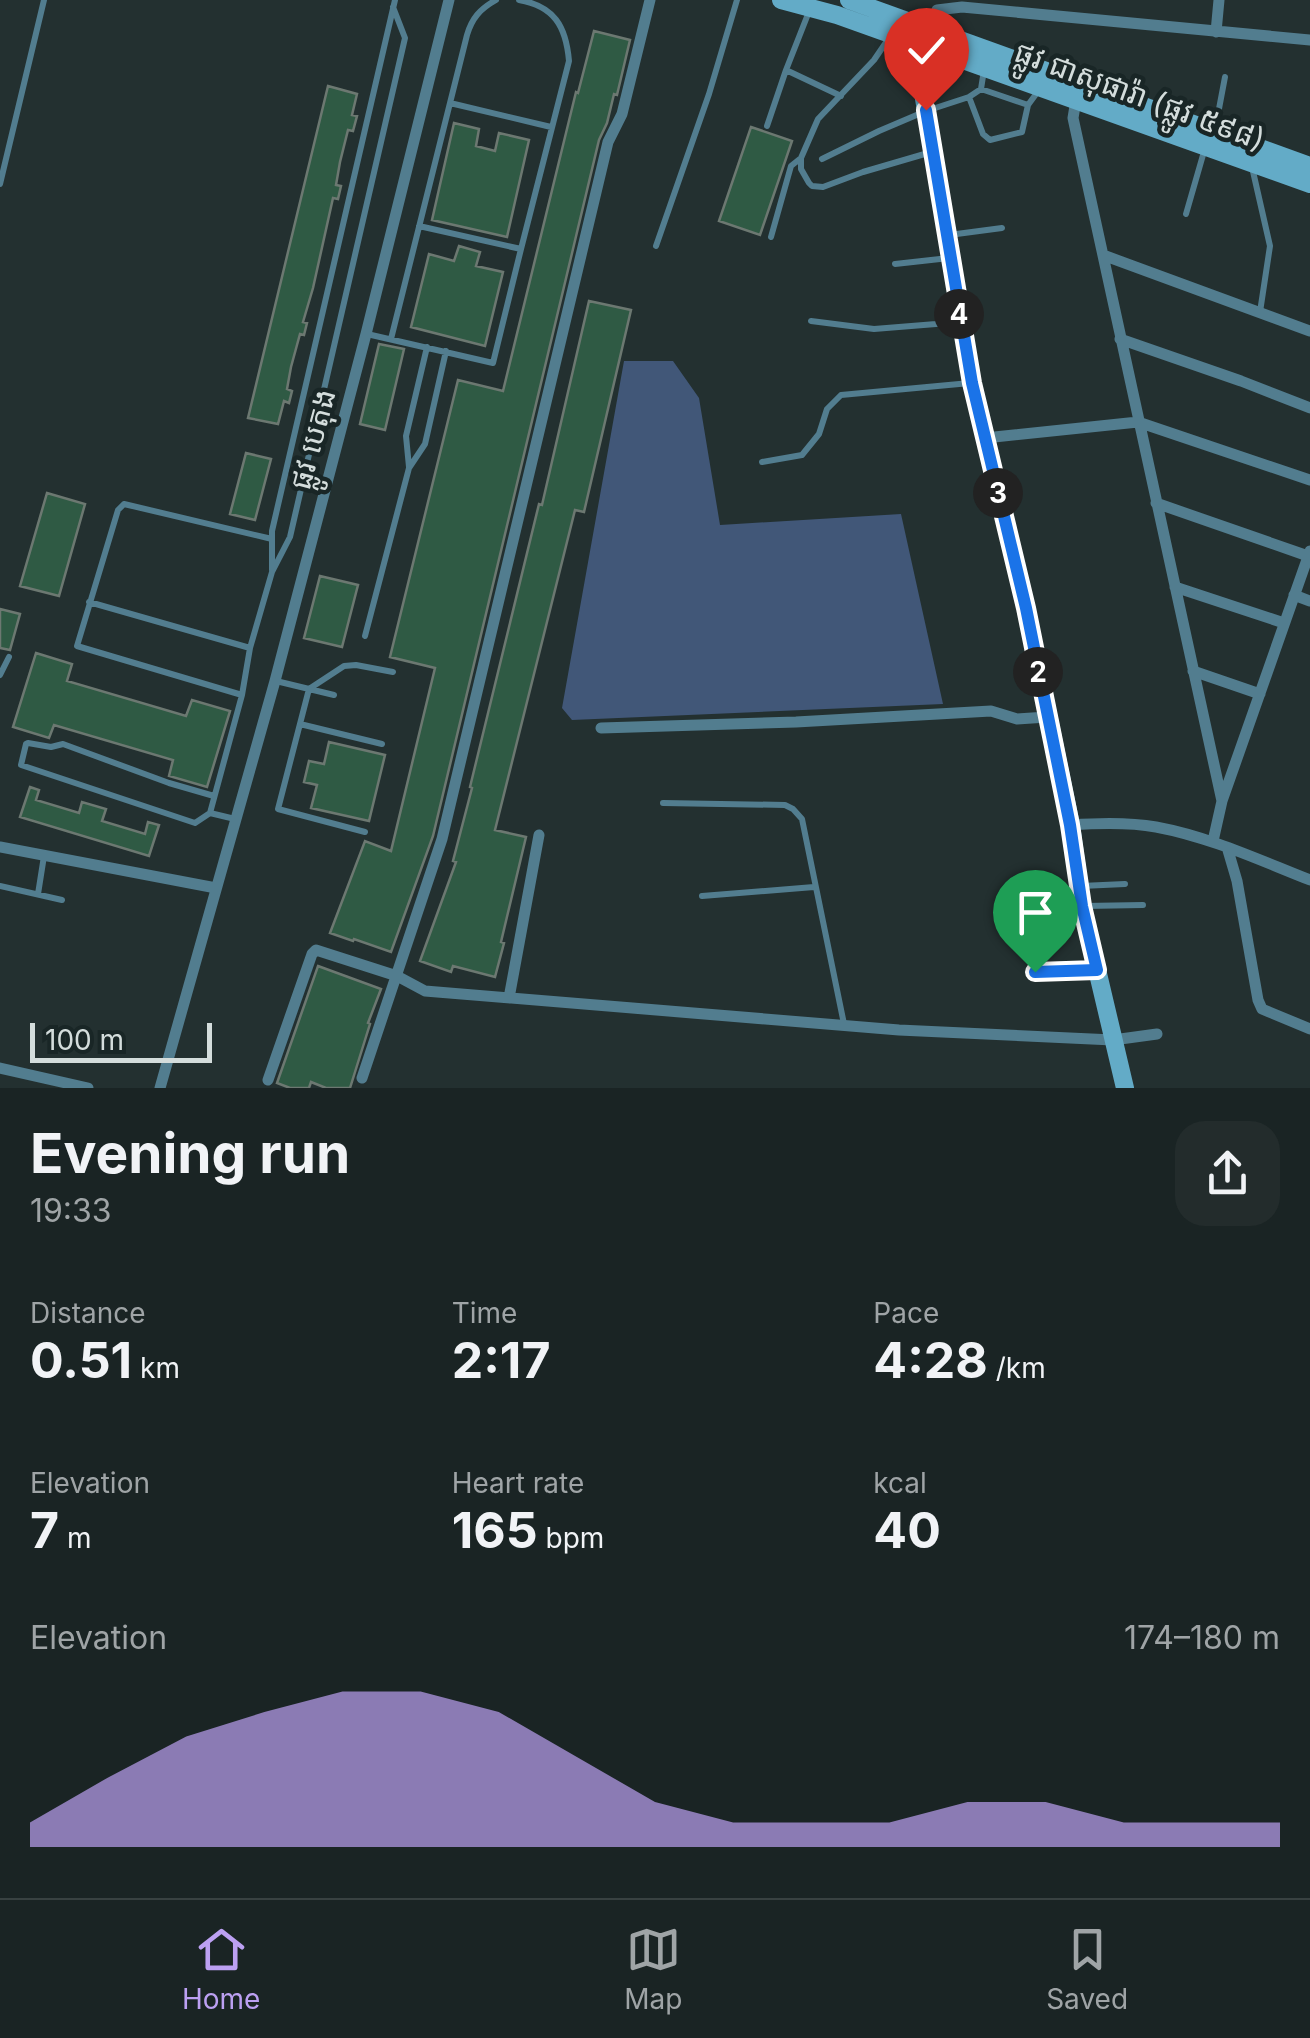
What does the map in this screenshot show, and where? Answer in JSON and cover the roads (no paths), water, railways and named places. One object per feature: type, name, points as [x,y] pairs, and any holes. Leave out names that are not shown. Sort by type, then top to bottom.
[{"type":"street","name":"ផ្លូវ បេតុង","points":[[160,1088],[366,334],[448,0]]},
{"type":"street","points":[[362,1078],[442,839],[608,142],[622,114],[650,0]]},
{"type":"street","name":"ផ្លូវ ជាសុផារ៉ា (ផ្លូវ ៥៩៨)","points":[[781,0],[811,8],[842,5],[896,17],[984,68],[1076,100],[1310,166]]},
{"type":"street","points":[[1216,32],[1219,0]]},
{"type":"street","points":[[1125,1088],[1082,906],[1070,825],[1026,608],[972,383],[919,69],[938,5],[1310,40]]},
{"type":"street","name":"ផ្លូវ ជាសុផារ៉ា (ផ្លូវ ៥៩៨)","points":[[928,37],[1210,139],[1251,163],[1310,184]]},
{"type":"street","points":[[1076,100],[1073,118],[1222,801]]},
{"type":"street","points":[[1103,256],[1310,331]]},
{"type":"street","points":[[1120,339],[1310,408]]},
{"type":"street","points":[[985,438],[1138,422],[1310,480]]},
{"type":"street","points":[[1156,503],[1309,554],[1222,801],[1213,841]]},
{"type":"street","points":[[1175,587],[1284,624]]},
{"type":"street","points":[[1294,595],[1310,601]]},
{"type":"street","points":[[1193,670],[1260,694]]},
{"type":"street","points":[[601,728],[991,711],[1017,719],[1047,717]]},
{"type":"street","points":[[1070,825],[1115,823],[1154,827],[1213,841],[1310,880]]},
{"type":"street","points":[[509,998],[538,835]]},
{"type":"street","points":[[0,847],[216,888]]},
{"type":"street","points":[[1226,847],[1237,881],[1262,1009],[1310,1029]]},
{"type":"street","points":[[268,1080],[316,950],[397,976],[425,991],[844,1025],[1113,1040],[1157,1034]]},
{"type":"street","points":[[0,1068],[38,1082],[88,1088]]},
{"type":"lane","points":[[0,184],[44,0]]},
{"type":"lane","points":[[391,339],[471,23],[496,0]]},
{"type":"lane","points":[[366,334],[493,362],[569,61],[560,23],[539,5],[525,0]]},
{"type":"lane","points":[[656,246],[737,0]]},
{"type":"lane","points":[[272,572],[272,530],[394,4]]},
{"type":"lane","points":[[214,796],[64,744],[26,744],[21,764],[195,824],[210,813],[272,572],[290,537],[405,38],[394,4]]},
{"type":"lane","points":[[767,126],[811,8]]},
{"type":"lane","points":[[896,17],[874,60],[818,119],[801,169],[809,184],[823,187],[932,152]]},
{"type":"lane","points":[[822,159],[926,110],[969,97],[981,89],[984,68]]},
{"type":"lane","points":[[786,70],[841,96]]},
{"type":"lane","points":[[1186,214],[1210,139],[1224,77]]},
{"type":"lane","points":[[969,97],[982,134],[990,140],[1022,132],[1028,105],[1040,88]]},
{"type":"lane","points":[[981,89],[1028,105]]},
{"type":"lane","points":[[450,103],[552,126]]},
{"type":"lane","points":[[771,237],[791,166],[802,158]]},
{"type":"lane","points":[[1251,163],[1270,246],[1260,313]]},
{"type":"lane","points":[[420,226],[521,248]]},
{"type":"lane","points":[[946,236],[1002,228]]},
{"type":"lane","points":[[342,230],[360,234]]},
{"type":"lane","points":[[895,264],[950,258]]},
{"type":"lane","points":[[811,321],[874,329],[960,320]]},
{"type":"lane","points":[[409,468],[406,436],[427,347]]},
{"type":"lane","points":[[365,636],[409,468],[425,444],[446,352]]},
{"type":"lane","points":[[762,462],[802,455],[819,434],[827,409],[841,395],[972,383]]},
{"type":"lane","points":[[242,695],[76,646],[118,510],[124,504],[272,539]]},
{"type":"lane","points":[[89,602],[250,648]]},
{"type":"lane","points":[[0,674],[9,657]]},
{"type":"lane","points":[[365,832],[278,809],[309,689],[344,666],[393,672]]},
{"type":"lane","points":[[274,681],[334,695]]},
{"type":"lane","points":[[300,724],[382,744]]},
{"type":"lane","points":[[663,803],[785,805],[802,818],[844,1025]]},
{"type":"lane","points":[[210,813],[235,820]]},
{"type":"lane","points":[[38,894],[44,855]]},
{"type":"lane","points":[[1079,886],[1125,884]]},
{"type":"lane","points":[[0,886],[62,900]]},
{"type":"lane","points":[[702,896],[814,887]]},
{"type":"lane","points":[[1082,906],[1142,905]]},
{"type":"lane","points":[[1035,972],[1097,970]]},
{"type":"water","points":[[624,361],[673,361],[699,398],[720,525],[901,514],[943,704],[572,720],[562,708]]}]
